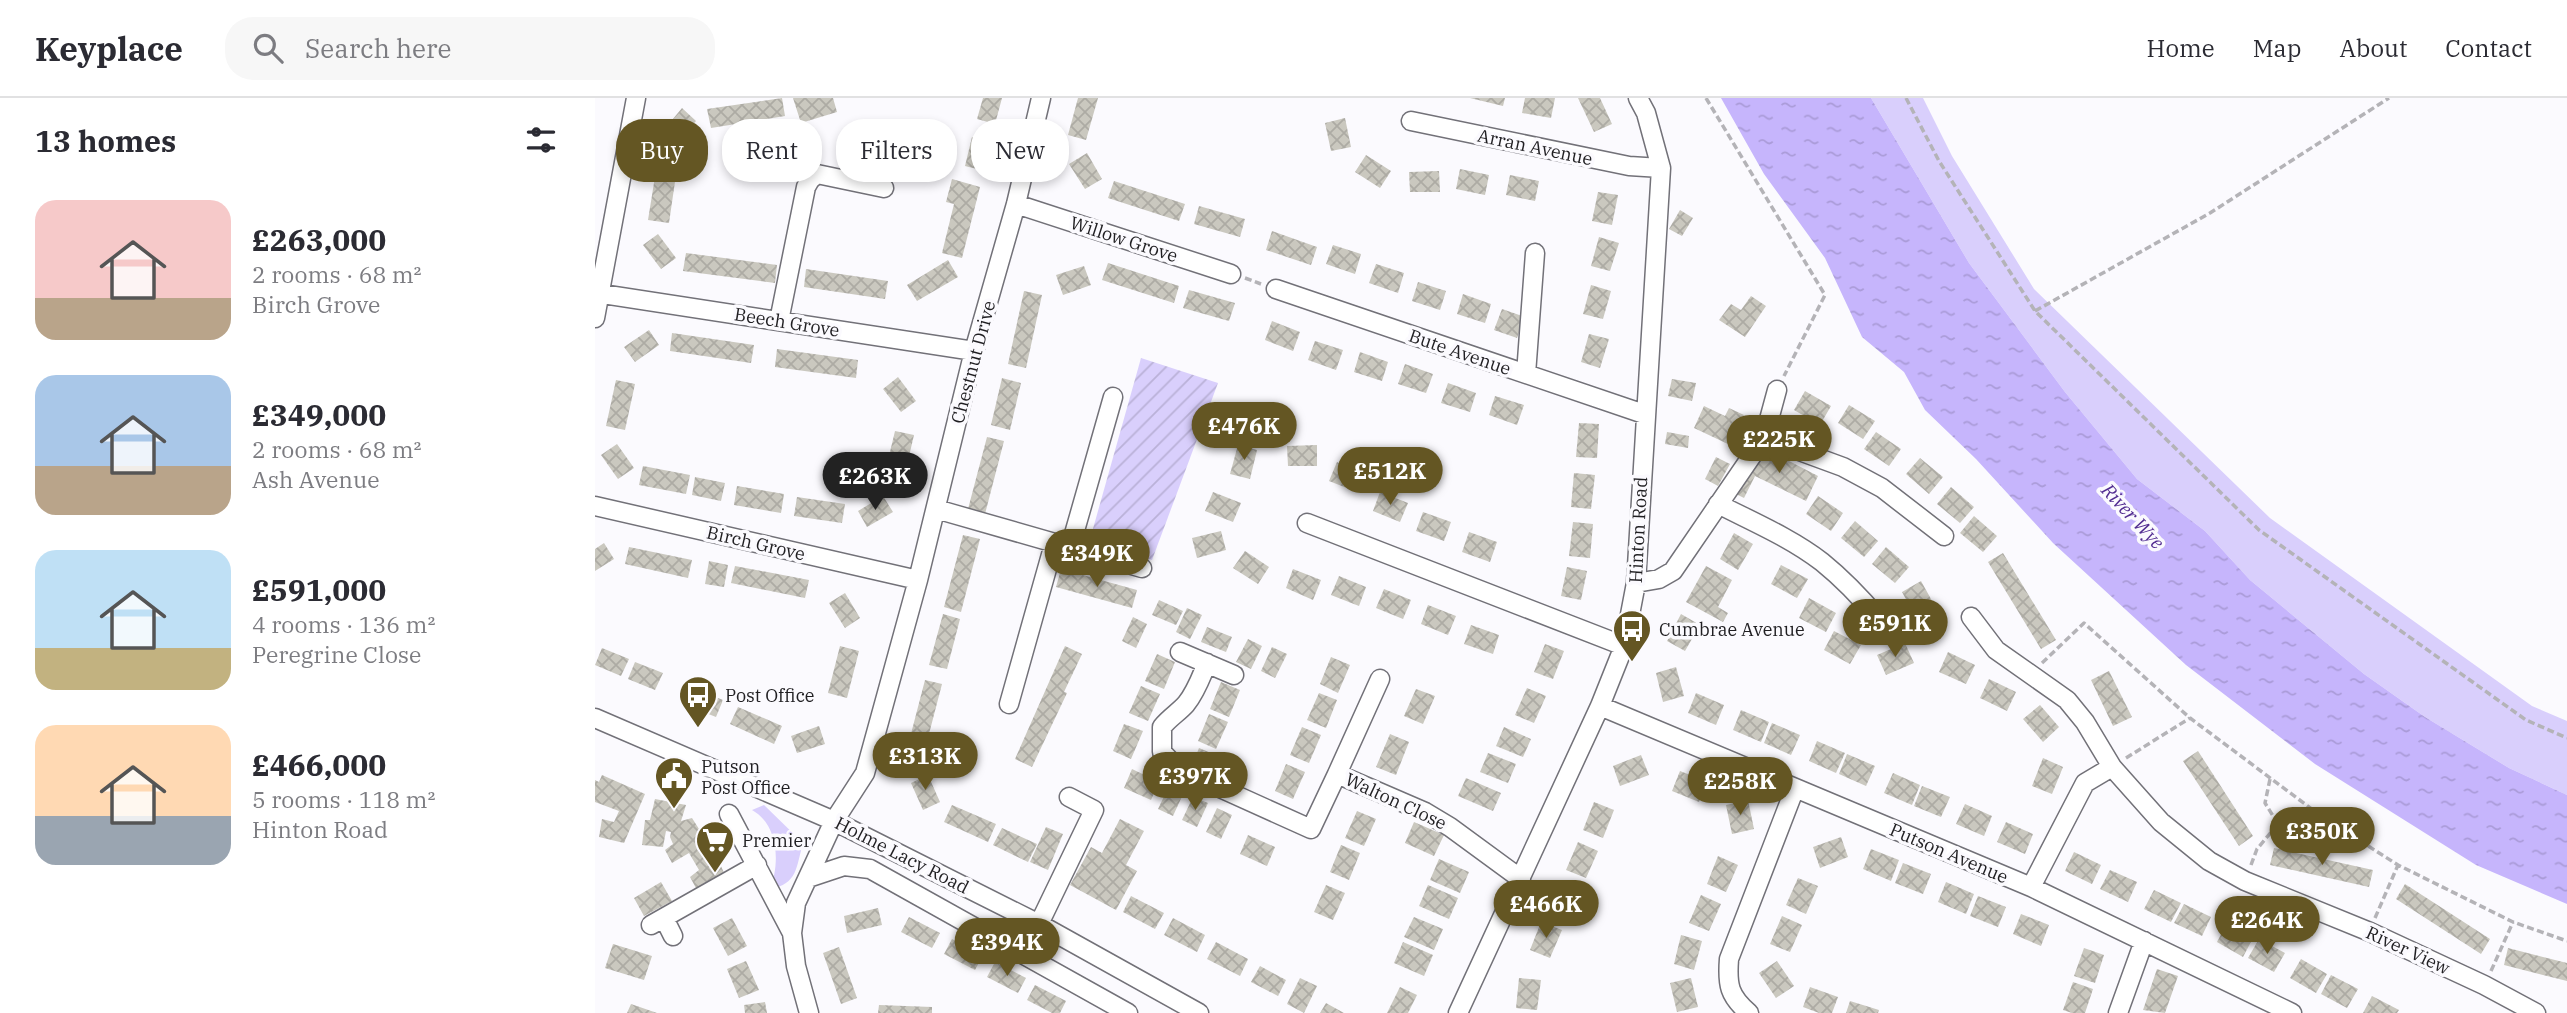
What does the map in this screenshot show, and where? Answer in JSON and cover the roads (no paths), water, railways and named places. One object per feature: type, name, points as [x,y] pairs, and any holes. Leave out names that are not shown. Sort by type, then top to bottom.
[{"type":"street","points":[[595,318],[635,98]]},
{"type":"street","name":"Chestnut Drive","points":[[792,933],[796,903],[834,821],[865,773],[918,580],[974,351],[1016,204],[1041,98]]},
{"type":"street","name":"Hinton Road","points":[[1458,1013],[1625,646],[1636,583],[1644,414],[1661,167],[1646,113],[1638,98]]},
{"type":"street","name":"Arran Avenue","points":[[1411,121],[1629,166],[1661,167]]},
{"type":"street","points":[[779,321],[806,187],[810,180],[817,174],[884,188]]},
{"type":"street","name":"Willow Grove","points":[[1016,204],[1231,274]]},
{"type":"street","points":[[1526,374],[1535,253]]},
{"type":"street","name":"Bute Avenue","points":[[1276,289],[1644,414]]},
{"type":"street","name":"Beech Grove","points":[[598,293],[974,351]]},
{"type":"street","points":[[1636,583],[1659,579],[1673,571],[1764,438],[1777,390]]},
{"type":"street","points":[[1009,704],[1113,397]]},
{"type":"street","points":[[1764,438],[1853,472],[1882,488],[1944,536]]},
{"type":"street","points":[[1718,504],[1787,540],[1821,562],[1859,596],[1879,619]]},
{"type":"street","name":"Birch Grove","points":[[595,506],[918,580]]},
{"type":"street","points":[[936,509],[1142,568]]},
{"type":"street","points":[[1307,523],[1625,646]]},
{"type":"street","name":"River View","points":[[1971,617],[1996,650],[2067,700],[2085,722],[2112,767],[2161,822],[2209,861],[2245,881],[2370,932],[2484,985],[2536,1013]]},
{"type":"street","points":[[1180,652],[1234,675]]},
{"type":"street","name":"Walton Close","points":[[1207,663],[1195,692],[1162,727],[1162,752],[1178,769],[1311,829],[1380,680]]},
{"type":"street","name":"Putson Avenue","points":[[1600,706],[2031,887],[2292,1013]]},
{"type":"street","name":"Holme Lacy Road","points":[[595,718],[834,821],[1038,924],[1199,1013]]},
{"type":"street","points":[[2031,887],[2085,783],[2112,767]]},
{"type":"street","name":"Walton Close","points":[[1337,774],[1425,812],[1521,879]]},
{"type":"street","points":[[1749,1013],[1735,1002],[1727,981],[1729,959],[1795,788]]},
{"type":"street","points":[[1038,924],[1094,810],[1069,797]]},
{"type":"street","points":[[729,814],[792,933],[796,967],[809,1013]]},
{"type":"street","points":[[673,936],[657,921],[757,865]]},
{"type":"street","name":"Holme Lacy Road","points":[[808,878],[844,866],[870,869],[1128,1013]]},
{"type":"street","points":[[2118,1013],[2144,941]]},
{"type":"water","name":"River Wye","points":[[1721,98],[1871,98],[1969,263],[2065,392],[2137,479],[2205,531],[2250,580],[2364,674],[2425,717],[2509,768],[2567,795],[2567,904],[2476,865],[2315,764],[2186,665],[2053,543],[1976,459],[1925,410],[1904,372],[1862,337],[1825,258],[1764,174]]},
{"type":"place","name":"Cumbrae Avenue","points":[[1632,663]]},
{"type":"place","name":"Post Office","points":[[698,729]]},
{"type":"place","name":"Putson Post Office","points":[[674,810]]},
{"type":"place","name":"Premier","points":[[715,874]]}]
